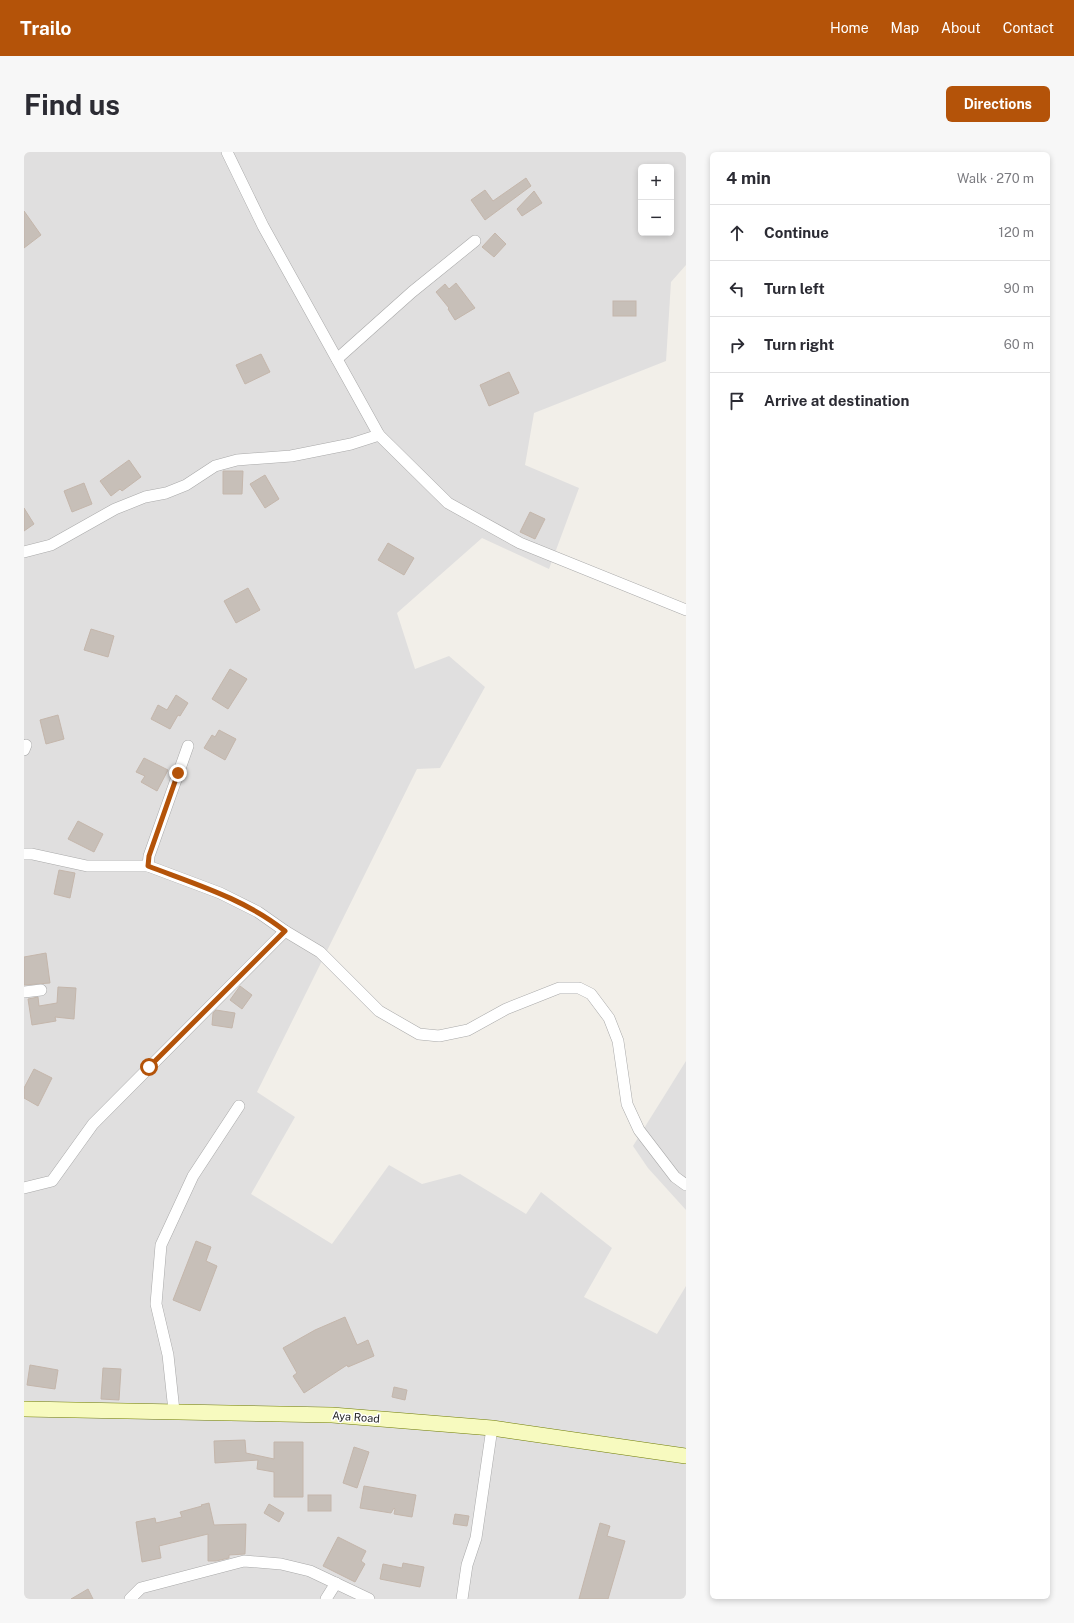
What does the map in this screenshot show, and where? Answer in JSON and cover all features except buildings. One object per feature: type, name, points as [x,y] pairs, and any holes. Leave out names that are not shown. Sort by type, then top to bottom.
[{"type":"street","points":[[228,152],[263,226],[379,434],[448,503],[520,543],[686,610]]},
{"type":"street","points":[[337,359],[412,292],[476,241]]},
{"type":"street","points":[[24,552],[51,545],[115,509],[145,497],[166,493],[186,485],[215,466],[237,460],[291,456],[351,444],[379,434]]},
{"type":"street","points":[[148,866],[149,856],[188,746]]},
{"type":"street","points":[[24,854],[32,854],[87,866],[148,866],[220,893],[258,912],[285,931],[320,952],[379,1011],[419,1034],[439,1036],[468,1030],[506,1009],[559,988],[579,988],[591,994],[609,1018],[618,1041],[627,1104],[639,1130],[675,1177],[686,1185]]},
{"type":"street","points":[[24,1188],[52,1181],[92,1124],[285,931]]},
{"type":"street","points":[[24,992],[40,990]]},
{"type":"street","points":[[174,1411],[168,1355],[156,1304],[161,1245],[193,1176],[239,1106]]},
{"type":"street","name":"Aya Road","points":[[24,1408],[332,1415],[492,1428],[686,1456]]},
{"type":"street","points":[[462,1599],[468,1565],[476,1538],[492,1428]]},
{"type":"street","points":[[130,1599],[141,1588],[244,1561],[281,1564],[310,1571],[369,1599]]},
{"type":"street","points":[[326,1599],[336,1583]]},
{"type":"shaded area","points":[[24,152],[686,152],[686,265],[671,282],[666,361],[534,413],[525,465],[579,488],[549,569],[482,538],[397,613],[415,669],[449,656],[485,687],[440,768],[417,769],[257,1092],[295,1117],[251,1194],[332,1244],[389,1165],[422,1184],[460,1174],[526,1214],[541,1192],[612,1248],[584,1297],[657,1334],[686,1286],[686,1599],[24,1599]]},
{"type":"shaded area","points":[[686,1061],[686,1210],[648,1168],[633,1146]]},
{"type":"route","points":[[149,1067],[285,931],[258,912],[220,893],[148,866],[149,856],[178,773]]}]
